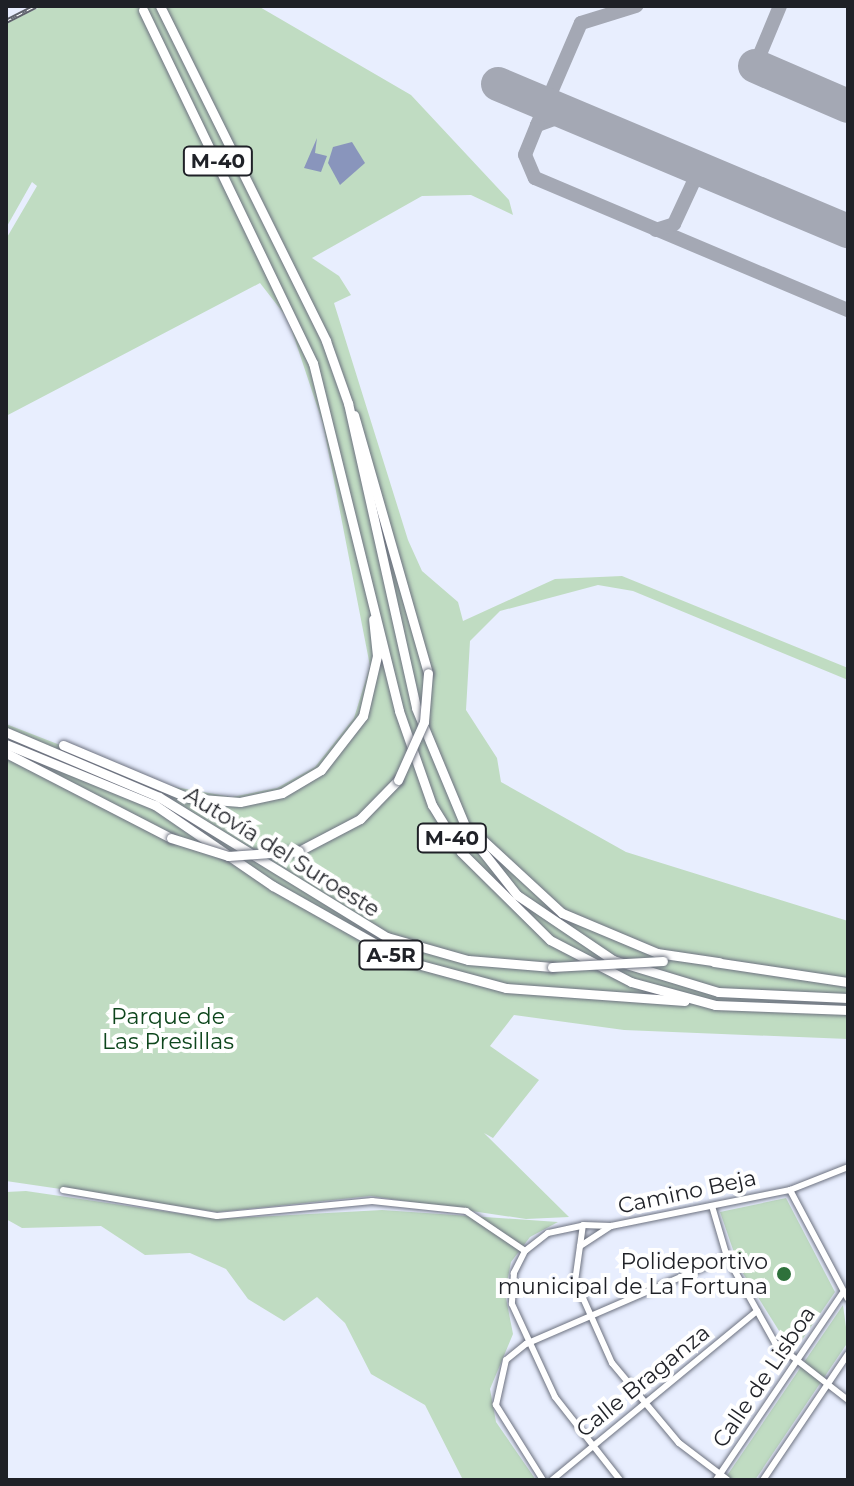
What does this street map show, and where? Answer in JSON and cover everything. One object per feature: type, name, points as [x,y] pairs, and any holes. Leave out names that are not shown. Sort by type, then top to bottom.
[{"type":"highway","name":"M-40","points":[[160,6],[307,300],[348,403],[416,708],[456,814],[517,895],[613,960],[718,992],[848,998]]},
{"type":"highway","name":"M-40","points":[[143,10],[298,325],[327,400],[413,755],[432,805],[461,852],[550,940],[619,977],[692,1001],[848,1010]]},
{"type":"highway","points":[[6,753],[171,838],[228,856],[299,851],[356,822],[398,780],[424,722],[428,673],[413,602],[348,403]]},
{"type":"highway","points":[[6,730],[215,802],[262,798],[303,782],[338,754],[372,694],[377,656],[364,556]]},
{"type":"highway","name":"Autovía del Suroeste","points":[[6,730],[159,797],[387,937],[468,960],[552,967],[663,961],[719,962],[848,983]]},
{"type":"highway","name":"Autovía del Suroeste","points":[[6,744],[155,805],[284,893],[406,961],[506,988],[692,1001]]},
{"type":"highway","points":[[456,814],[527,889],[562,913],[630,945],[719,962]]},
{"type":"street","name":"Camino Beja","points":[[581,1226],[611,1226],[790,1190],[848,1167]]},
{"type":"street","points":[[63,1190],[217,1216],[372,1201],[466,1211],[525,1251]]},
{"type":"street","points":[[790,1190],[845,1296]]},
{"type":"street","points":[[712,1206],[727,1257],[757,1311],[795,1364],[848,1399]]},
{"type":"street","points":[[620,1480],[590,1448],[526,1344],[519,1324],[511,1290],[525,1251],[548,1233],[581,1226],[574,1271],[589,1317],[643,1405],[718,1477],[728,1480]]},
{"type":"street","points":[[580,1246],[611,1226]]},
{"type":"street","points":[[590,1237],[591,1228]]},
{"type":"street","points":[[579,1235],[590,1237]]},
{"type":"street","points":[[515,1349],[727,1257]]},
{"type":"street","name":"Calle de Lisboa","points":[[718,1477],[845,1296]]},
{"type":"street","name":"Calle Braganza","points":[[552,1480],[757,1311]]},
{"type":"street","points":[[519,1324],[515,1349],[500,1369],[496,1405],[543,1480]]},
{"type":"street","points":[[763,1480],[848,1354]]},
{"type":"green space","name":"Parque de Las Presillas","points":[[42,6],[258,6],[411,95],[509,200],[513,215],[471,195],[422,196],[312,258],[339,276],[351,295],[334,303],[408,540],[422,571],[458,602],[463,621],[555,579],[622,576],[848,668],[848,680],[633,591],[598,585],[500,611],[470,641],[466,710],[497,758],[501,782],[626,852],[848,921],[848,1039],[624,1030],[514,1015],[490,1046],[539,1080],[493,1138],[484,1133],[569,1217],[526,1219],[371,1196],[217,1212],[6,1181],[6,724],[163,785],[232,797],[277,788],[315,767],[354,718],[370,666],[323,424],[288,319],[260,283],[6,416],[6,239],[37,186],[32,182],[6,228],[6,24]]},
{"type":"green space","points":[[26,1191],[217,1219],[382,1210],[558,1222],[530,1237],[511,1262],[505,1293],[513,1334],[490,1389],[496,1422],[536,1480],[463,1480],[425,1405],[371,1374],[345,1323],[317,1297],[284,1321],[248,1299],[226,1269],[190,1253],[145,1255],[101,1226],[22,1228],[6,1219],[6,1192]]},
{"type":"green space","name":"Polideportivo municipal de La Fortuna","points":[[786,1198],[835,1292],[793,1353],[739,1267],[720,1212]]},
{"type":"green space","points":[[843,1305],[848,1342],[755,1480],[724,1480]]},
{"type":"water","points":[[317,138],[315,153],[327,156],[321,172],[304,168]]},
{"type":"water","points":[[352,142],[365,163],[340,185],[328,163],[333,147]]},
{"type":"taxiway","points":[[537,125],[581,23],[636,6]]},
{"type":"taxiway","points":[[755,66],[780,6]]},
{"type":"taxiway","points":[[568,114],[537,125],[525,155],[535,178],[848,310]]},
{"type":"taxiway","points":[[656,230],[674,224],[694,181],[716,176]]},
{"type":"runway","points":[[755,66],[848,106]]},
{"type":"runway","points":[[498,84],[848,231]]},
{"type":"railway","points":[[6,21],[35,6]]},
{"type":"place","name":"Polideportivo municipal de La Fortuna","points":[[784,1274]]}]
